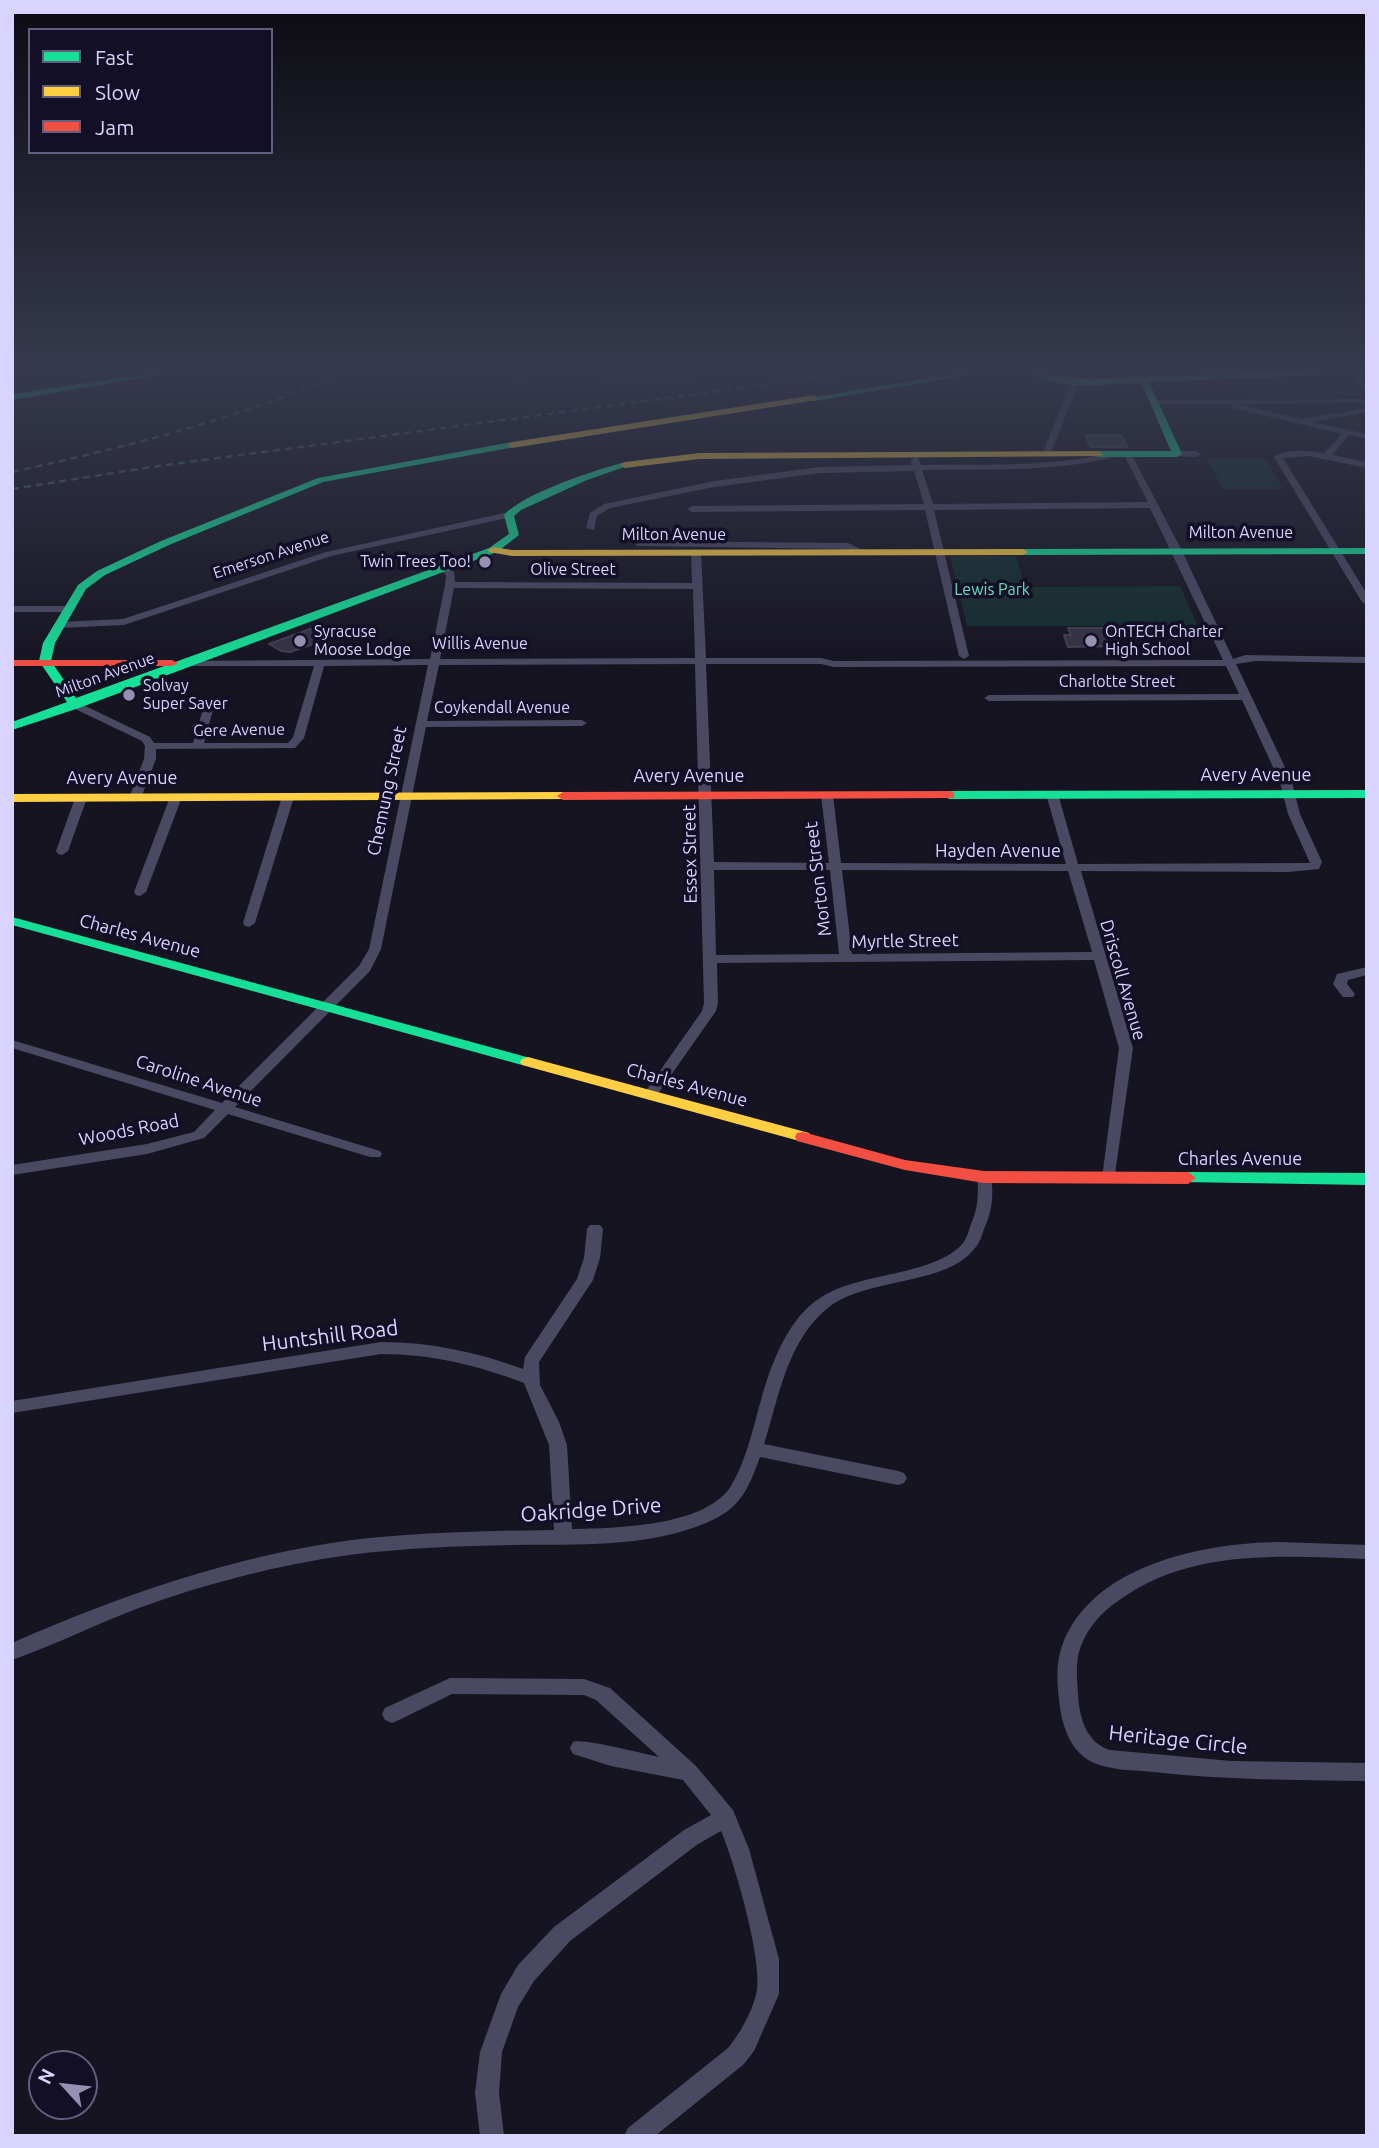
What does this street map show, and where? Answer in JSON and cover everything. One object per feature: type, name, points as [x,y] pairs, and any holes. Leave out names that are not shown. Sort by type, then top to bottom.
[{"type":"main road","points":[[75,705],[46,663],[45,653],[82,587],[120,563],[264,500],[321,480],[364,472]]},
{"type":"main road","name":"Emerson Avenue","points":[[509,515],[517,508],[596,472]]},
{"type":"main road","points":[[493,550],[514,534],[509,515]]},
{"type":"main road","name":"Milton Avenue","points":[[12,726],[187,663],[447,577],[493,550],[1367,551]]},
{"type":"main road","name":"Willis Avenue","points":[[12,663],[187,663]]},
{"type":"main road","name":"Avery Avenue","points":[[12,798],[1367,793]]},
{"type":"main road","name":"Charles Avenue","points":[[12,921],[905,1165],[984,1177],[1367,1179]]},
{"type":"street","points":[[591,528],[593,515],[607,506],[691,488],[804,472]]},
{"type":"street","points":[[918,472],[964,656]]},
{"type":"street","points":[[1132,472],[1154,505],[1177,551],[1286,782],[1289,794]]},
{"type":"street","points":[[1286,472],[1367,602]]},
{"type":"street","points":[[692,509],[1154,505]]},
{"type":"street","name":"Emerson Avenue","points":[[59,625],[124,622],[328,554],[509,515]]},
{"type":"street","points":[[640,544],[848,546],[862,552]]},
{"type":"street","name":"Essex Street","points":[[650,1095],[709,1011],[708,866],[696,552]]},
{"type":"street","name":"Olive Street","points":[[447,577],[697,586]]},
{"type":"street","name":"Chemung Street","points":[[326,1007],[365,968],[375,949],[434,662],[447,577]]},
{"type":"street","points":[[12,609],[68,609]]},
{"type":"street","name":"Willis Avenue","points":[[821,661],[830,657],[964,656],[1229,660]]},
{"type":"street","name":"Willis Avenue","points":[[187,663],[821,661],[834,664],[1367,660]]},
{"type":"street","name":"Gere Avenue","points":[[151,746],[284,748],[296,743],[320,662]]},
{"type":"street","name":"Charlotte Street","points":[[989,698],[1246,697]]},
{"type":"street","points":[[75,705],[146,738],[151,746],[150,758],[135,797]]},
{"type":"street","points":[[197,747],[209,706]]},
{"type":"street","name":"Coykendall Avenue","points":[[422,724],[582,723]]},
{"type":"street","name":"Driscoll Avenue","points":[[1052,794],[1126,1048],[1109,1178]]},
{"type":"street","name":"Hayden Avenue","points":[[708,866],[1313,867],[1317,862],[1294,814],[1289,794]]},
{"type":"street","name":"Morton Street","points":[[827,795],[845,959]]},
{"type":"street","points":[[140,892],[176,797]]},
{"type":"street","points":[[249,923],[288,797]]},
{"type":"street","points":[[62,851],[81,798]]},
{"type":"street","name":"Myrtle Street","points":[[710,959],[1099,956]]},
{"type":"street","points":[[1348,993],[1340,984],[1342,977],[1367,971]]},
{"type":"street","name":"Woods Road","points":[[12,1170],[184,1141],[200,1135],[326,1007]]},
{"type":"street","name":"Caroline Avenue","points":[[12,1044],[374,1154]]},
{"type":"street","name":"Oakridge Drive","points":[[12,1652],[108,1610],[199,1578],[267,1561],[351,1548],[448,1539],[563,1536],[665,1529],[696,1522],[725,1506],[736,1493],[781,1365],[796,1331],[809,1315],[828,1300],[859,1285],[929,1268],[953,1258],[969,1245],[983,1214],[984,1177]]},
{"type":"street","points":[[563,1536],[558,1445],[531,1379],[531,1361],[585,1280],[592,1258],[595,1229]]},
{"type":"street","name":"Huntshill Road","points":[[12,1407],[381,1348],[435,1350],[485,1362],[531,1379]]},
{"type":"street","points":[[754,1448],[898,1478]]},
{"type":"street","name":"Heritage Circle","points":[[1367,1552],[1253,1549],[1209,1554],[1171,1565],[1132,1583],[1091,1611],[1072,1644],[1068,1664],[1068,1702],[1079,1735],[1090,1751],[1105,1758],[1197,1768],[1367,1772]]},
{"type":"street","points":[[392,1714],[450,1686],[584,1687],[603,1694],[689,1772],[726,1817],[739,1849],[768,1959],[768,1994],[746,2043],[736,2056],[636,2136]]},
{"type":"street","points":[[580,1748],[611,1757],[689,1772]]},
{"type":"street","points":[[492,2136],[487,2094],[491,2052],[509,2002],[526,1973],[562,1934],[691,1837],[726,1817]]},
{"type":"green space","points":[[1214,472],[1273,472],[1283,489],[1223,489]]},
{"type":"green space","name":"Lewis Park","points":[[950,556],[1016,556],[1025,587],[1180,586],[1198,626],[967,626]]},
{"type":"building","name":"Syracuse Moose Lodge","points":[[313,628],[331,638],[290,652],[281,651],[269,644]]},
{"type":"building","name":"OnTECH Charter High School","points":[[1068,628],[1104,628],[1106,634],[1113,634],[1118,646],[1068,647],[1064,635],[1071,635]]},
{"type":"railway","points":[[12,489],[118,472]]},
{"type":"traffic: fast","points":[[75,705],[45,661],[49,643],[82,587],[101,573],[165,543],[321,480],[363,472]]},
{"type":"traffic: fast","points":[[12,726],[493,550],[514,535],[509,515],[517,508],[602,472]]},
{"type":"traffic: fast","points":[[1023,552],[1367,551]]},
{"type":"traffic: fast","points":[[949,795],[1367,794]]},
{"type":"traffic: fast","points":[[12,921],[528,1062]]},
{"type":"traffic: fast","points":[[1188,1178],[1367,1179]]},
{"type":"traffic: slow","points":[[493,550],[512,553],[1023,552]]},
{"type":"traffic: slow","points":[[12,798],[563,796]]},
{"type":"traffic: slow","points":[[528,1062],[803,1137]]},
{"type":"traffic: jam","points":[[12,663],[172,663]]},
{"type":"traffic: jam","points":[[563,796],[949,795]]},
{"type":"traffic: jam","points":[[803,1137],[905,1165],[984,1177],[1188,1178]]},
{"type":"place","name":"Twin Trees Too!","points":[[485,562]]},
{"type":"place","name":"Syracuse Moose Lodge","points":[[300,641]]},
{"type":"place","name":"OnTECH Charter High School","points":[[1091,641]]},
{"type":"place","name":"Solvay Super Saver","points":[[129,695]]}]
